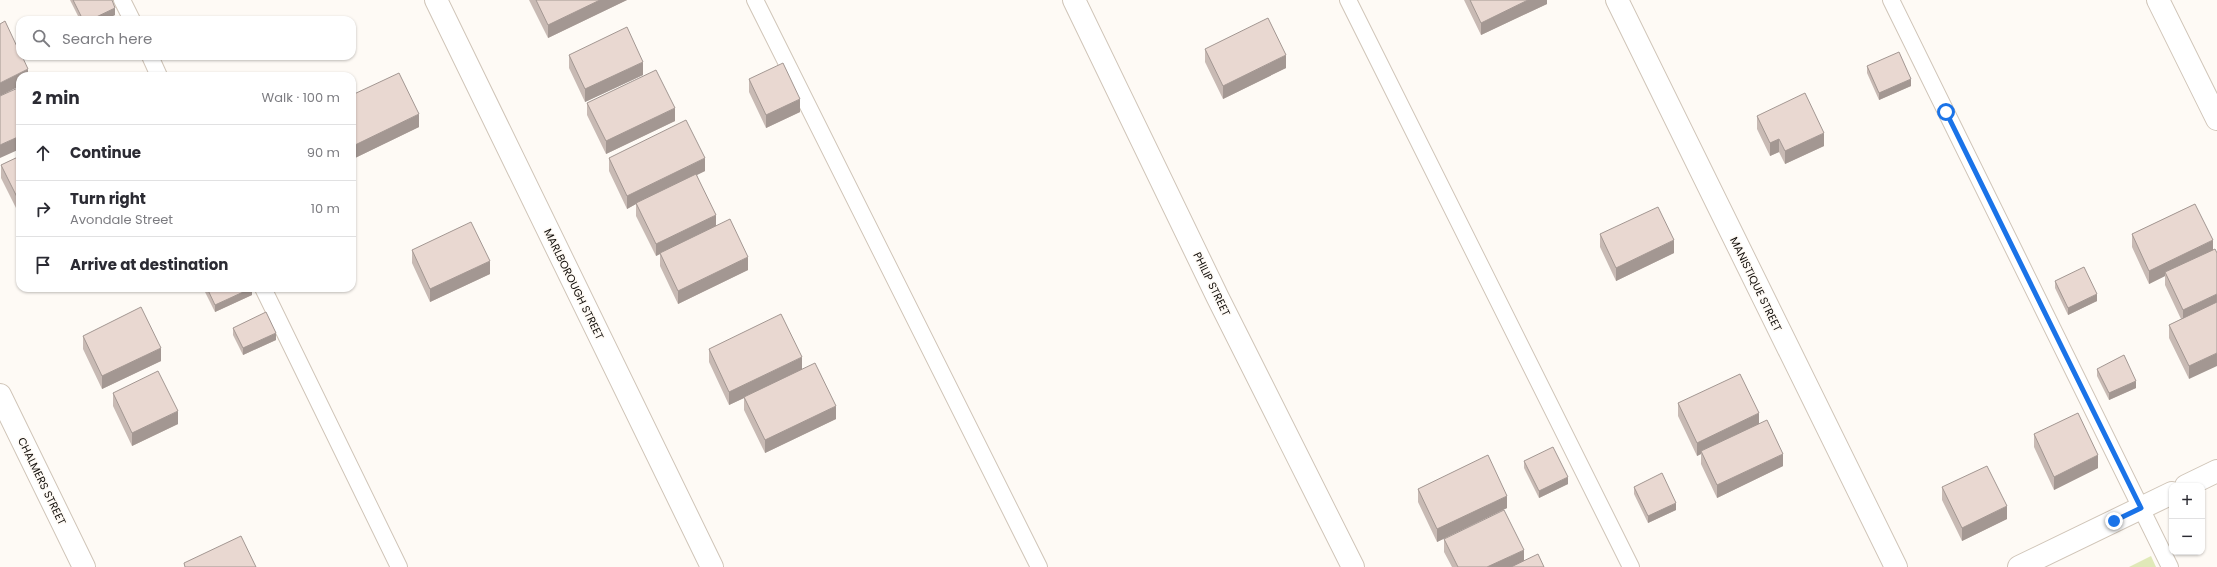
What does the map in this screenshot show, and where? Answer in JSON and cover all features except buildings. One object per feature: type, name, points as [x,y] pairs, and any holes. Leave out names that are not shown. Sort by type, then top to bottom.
[{"type":"street","name":"MARLBOROUGH STREET","points":[[436,0],[712,567]]},
{"type":"street","name":"PHILIP STREET","points":[[1074,0],[1218,298],[1354,567]]},
{"type":"street","name":"MANISTIQUE STREET","points":[[1617,0],[1896,567]]},
{"type":"street","points":[[2158,0],[2217,119]]},
{"type":"street","name":"CHALMERS STREET","points":[[0,396],[84,567]]},
{"type":"street","points":[[2192,483],[2217,471]]},
{"type":"street","points":[[2019,567],[2169,494]]},
{"type":"lane","points":[[122,0],[130,16]]},
{"type":"lane","points":[[755,0],[1039,567]]},
{"type":"lane","points":[[1348,0],[1631,567]]},
{"type":"lane","points":[[1891,0],[2170,567]]},
{"type":"lane","points":[[152,60],[157,72]]},
{"type":"lane","points":[[265,292],[399,567]]},
{"type":"green space","points":[[2151,556],[2156,567],[2129,567]]},
{"type":"route","points":[[1946,112],[2141,508],[2114,521]]}]
